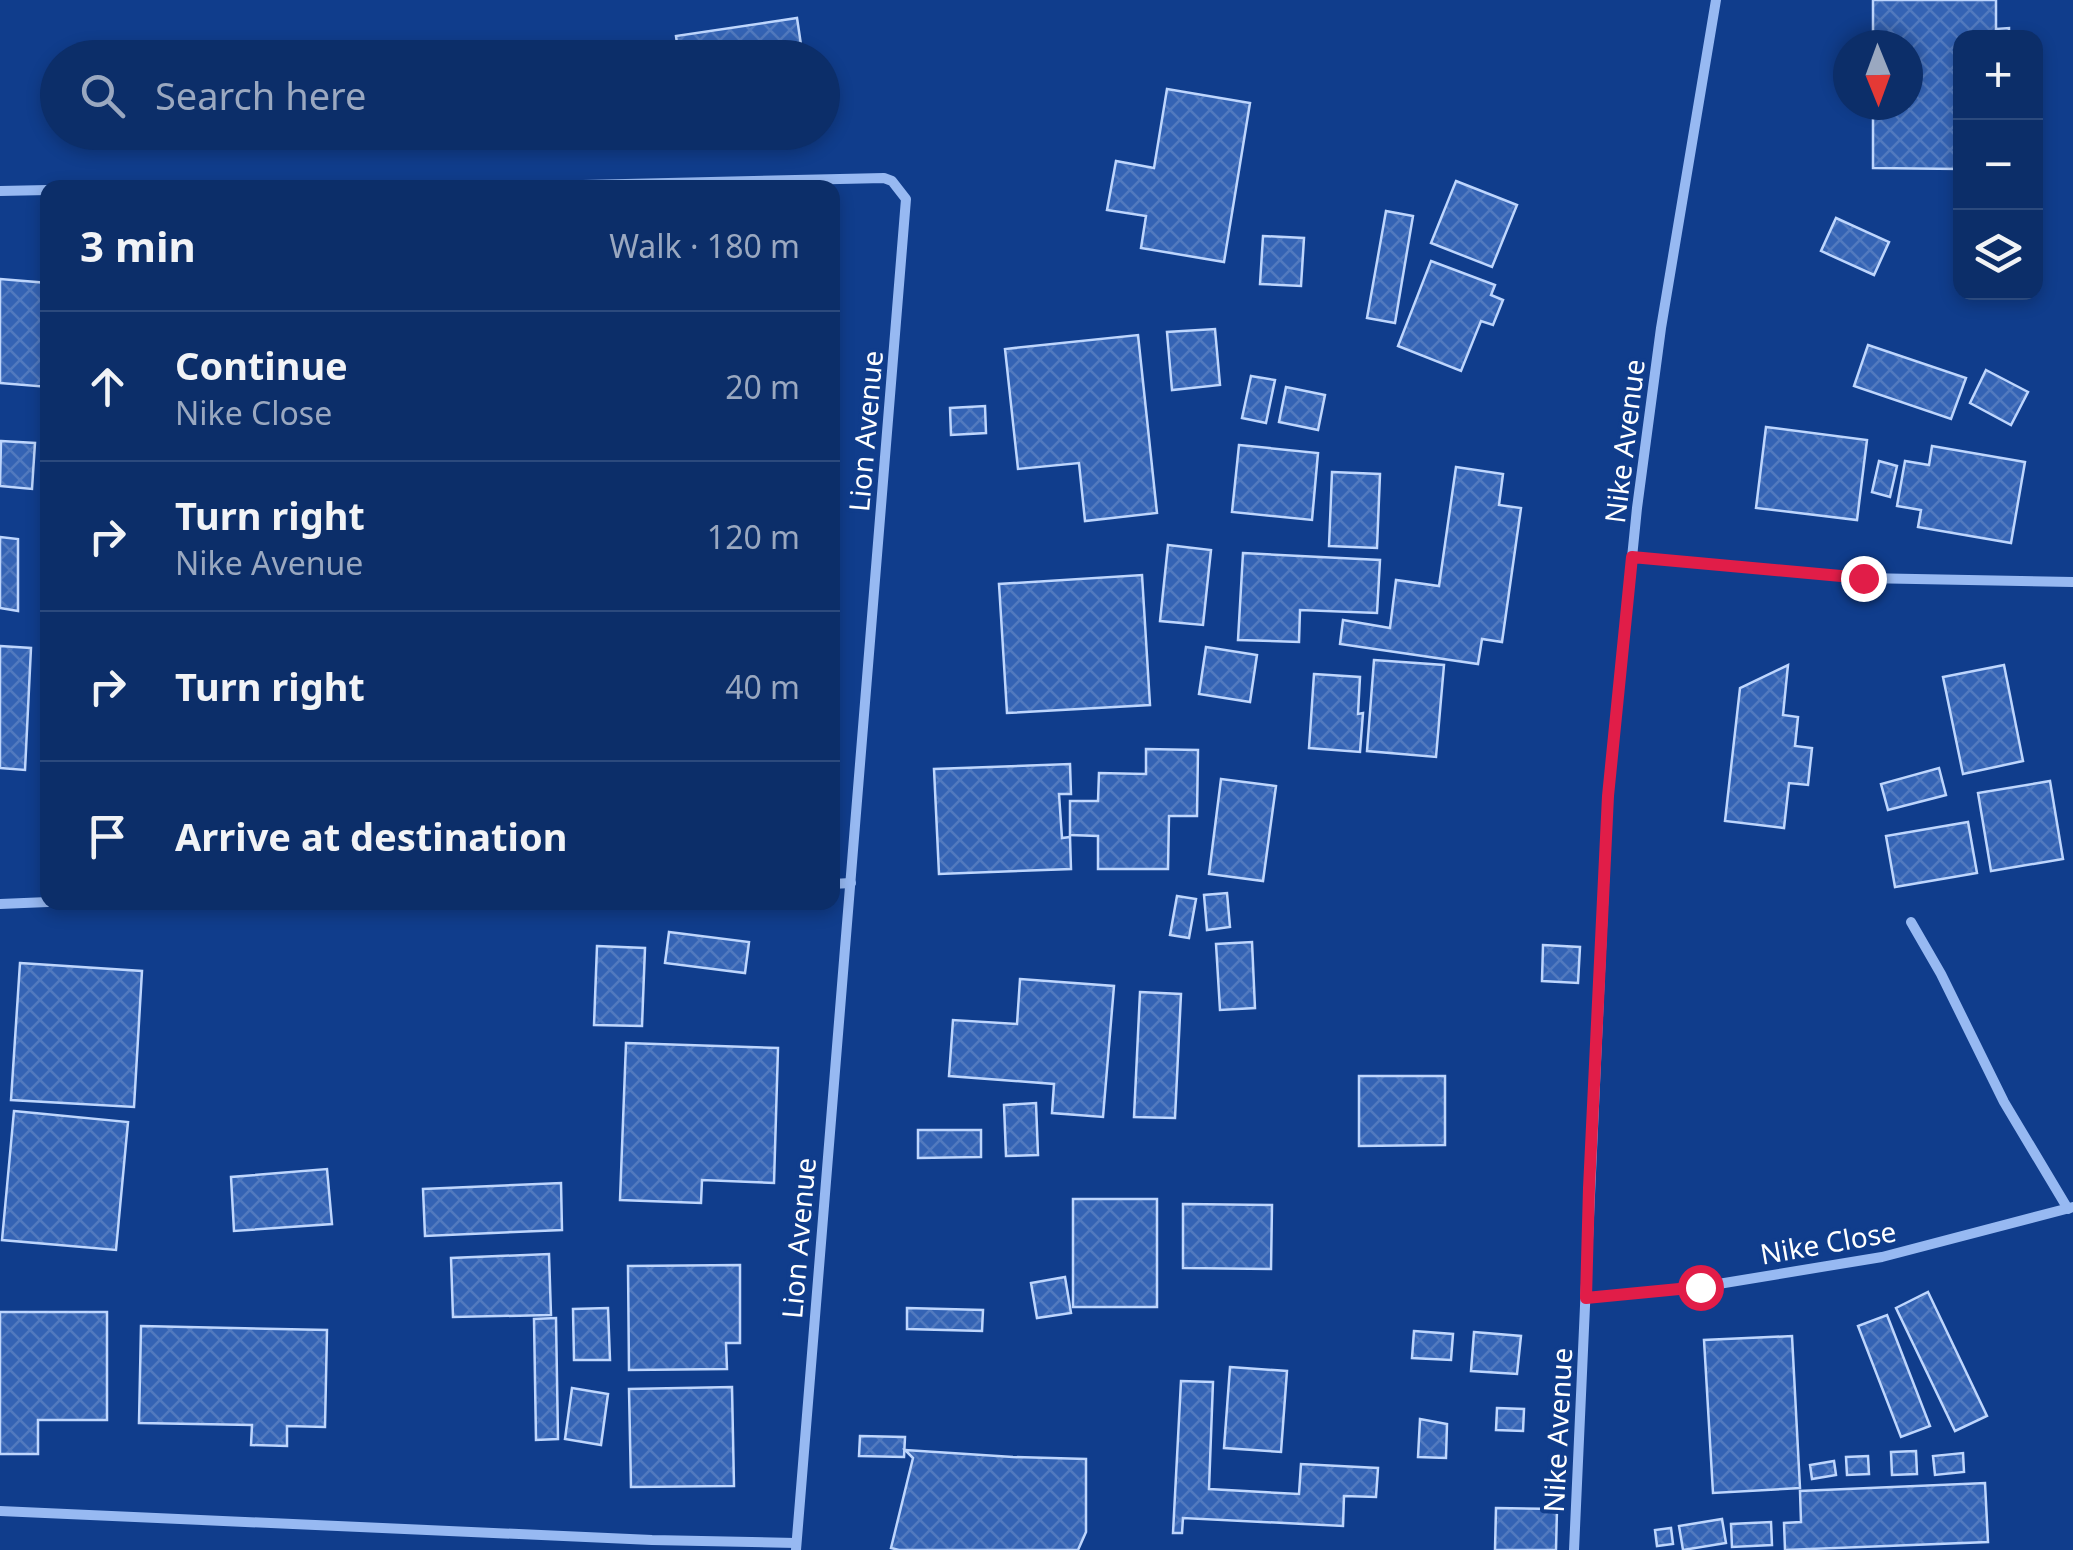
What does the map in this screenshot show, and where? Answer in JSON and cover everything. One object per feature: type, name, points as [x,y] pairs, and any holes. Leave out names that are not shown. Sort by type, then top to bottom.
[{"type":"street","name":"Nike Avenue","points":[[1574,1550],[1608,796],[1632,557],[1661,328],[1716,0]]},
{"type":"street","name":"Lion Avenue","points":[[796,1546],[906,199],[892,181],[884,178],[797,180]]},
{"type":"street","points":[[0,191],[40,190]]},
{"type":"street","points":[[1632,557],[1863,578],[2073,582]]},
{"type":"street","points":[[840,884],[851,883]]},
{"type":"street","points":[[0,904],[40,902]]},
{"type":"street","points":[[1911,922],[2004,1102],[2071,1208]]},
{"type":"street","name":"Nike Close","points":[[1586,1298],[1700,1287],[1882,1257],[2071,1208]]},
{"type":"street","points":[[0,1511],[796,1546]]},
{"type":"building","points":[[1873,0],[1996,0],[1996,29],[2009,30],[1953,30],[1953,169],[1873,168],[1873,120],[1923,120],[1923,30],[1873,30]]},
{"type":"building","points":[[797,18],[800,40],[677,40],[676,36]]},
{"type":"building","points":[[1167,89],[1250,103],[1224,262],[1141,248],[1146,216],[1107,210],[1116,161],[1154,168]]},
{"type":"building","points":[[1456,181],[1517,205],[1492,267],[1431,243]]},
{"type":"building","points":[[1386,211],[1413,216],[1395,323],[1367,318]]},
{"type":"building","points":[[1836,218],[1889,242],[1874,275],[1821,251]]},
{"type":"building","points":[[1263,236],[1304,238],[1301,286],[1260,284]]},
{"type":"building","points":[[1431,261],[1495,285],[1491,295],[1503,300],[1493,325],[1481,321],[1461,371],[1398,346]]},
{"type":"building","points":[[0,279],[40,282],[40,386],[0,383]]},
{"type":"building","points":[[1215,329],[1220,385],[1172,390],[1167,332]]},
{"type":"building","points":[[1138,335],[1157,513],[1085,521],[1079,463],[1018,469],[1005,349]]},
{"type":"building","points":[[1868,345],[1966,378],[1951,419],[1854,386]]},
{"type":"building","points":[[1986,370],[2028,392],[2011,425],[1970,403]]},
{"type":"building","points":[[1251,376],[1275,380],[1266,423],[1242,418]]},
{"type":"building","points":[[1286,387],[1325,395],[1318,430],[1279,422]]},
{"type":"building","points":[[985,406],[986,433],[951,435],[950,408]]},
{"type":"building","points":[[1766,427],[1867,440],[1857,520],[1756,508]]},
{"type":"building","points":[[1,441],[35,443],[32,489],[0,486]]},
{"type":"building","points":[[1239,445],[1318,453],[1312,520],[1232,512]]},
{"type":"building","points":[[1932,446],[2025,462],[2011,543],[1918,527],[1921,510],[1897,506],[1905,461],[1929,465]]},
{"type":"building","points":[[1879,461],[1897,466],[1890,497],[1872,492]]},
{"type":"building","points":[[1456,467],[1503,474],[1499,505],[1521,508],[1502,642],[1482,639],[1478,664],[1340,644],[1343,620],[1390,628],[1396,580],[1439,586]]},
{"type":"building","points":[[1332,472],[1380,474],[1377,548],[1329,546]]},
{"type":"building","points":[[0,537],[18,539],[18,611],[0,608]]},
{"type":"building","points":[[1168,545],[1211,550],[1203,625],[1160,621]]},
{"type":"building","points":[[1243,553],[1380,560],[1377,613],[1300,610],[1299,642],[1238,640]]},
{"type":"building","points":[[1142,575],[1150,705],[1007,713],[999,584]]},
{"type":"building","points":[[0,646],[31,648],[25,770],[0,768]]},
{"type":"building","points":[[1206,647],[1257,655],[1250,702],[1199,694]]},
{"type":"building","points":[[1374,660],[1444,665],[1436,757],[1367,751]]},
{"type":"building","points":[[1788,665],[1783,715],[1798,717],[1795,746],[1812,748],[1808,785],[1789,783],[1784,828],[1725,821],[1740,688]]},
{"type":"building","points":[[2004,665],[2023,761],[1963,774],[1943,677]]},
{"type":"building","points":[[1314,674],[1360,677],[1360,752],[1309,748]]},
{"type":"building","points":[[1146,749],[1198,750],[1197,816],[1169,816],[1168,869],[1098,869],[1098,836],[1070,835],[1070,801],[1098,801],[1099,773],[1146,774]]},
{"type":"building","points":[[1070,764],[1071,794],[1059,794],[1062,838],[1070,837],[1071,869],[939,874],[934,769]]},
{"type":"building","points":[[1939,768],[1946,795],[1888,810],[1881,784]]},
{"type":"building","points":[[1221,779],[1276,786],[1263,881],[1209,874]]},
{"type":"building","points":[[2050,781],[2063,859],[1991,871],[1978,793]]},
{"type":"building","points":[[1968,822],[1977,873],[1895,887],[1886,836]]},
{"type":"building","points":[[1227,893],[1230,927],[1207,930],[1204,895]]},
{"type":"building","points":[[1177,896],[1196,899],[1189,938],[1170,935]]},
{"type":"building","points":[[669,932],[749,942],[745,973],[665,963]]},
{"type":"building","points":[[1252,942],[1255,1008],[1220,1010],[1216,944]]},
{"type":"building","points":[[1543,945],[1580,947],[1578,983],[1542,981]]},
{"type":"building","points":[[597,946],[645,948],[642,1026],[594,1025]]},
{"type":"building","points":[[20,963],[142,971],[134,1107],[11,1100]]},
{"type":"building","points":[[1020,979],[1114,986],[1103,1117],[1052,1113],[1054,1084],[949,1076],[953,1020],[1017,1024]]},
{"type":"building","points":[[1140,992],[1181,994],[1175,1118],[1134,1117]]},
{"type":"building","points":[[626,1043],[778,1048],[774,1183],[702,1180],[701,1203],[620,1200]]},
{"type":"building","points":[[1359,1076],[1445,1076],[1445,1145],[1359,1146]]},
{"type":"building","points":[[1036,1103],[1038,1155],[1006,1156],[1004,1105]]},
{"type":"building","points":[[14,1111],[128,1122],[116,1250],[2,1240]]},
{"type":"building","points":[[918,1130],[981,1130],[981,1157],[918,1158]]},
{"type":"building","points":[[327,1169],[332,1224],[234,1231],[231,1177]]},
{"type":"building","points":[[561,1183],[562,1230],[425,1236],[423,1189]]},
{"type":"building","points":[[1073,1199],[1157,1199],[1157,1307],[1073,1307]]},
{"type":"building","points":[[1183,1204],[1272,1205],[1271,1269],[1183,1268]]},
{"type":"building","points":[[549,1254],[551,1315],[453,1317],[451,1258]]},
{"type":"building","points":[[740,1265],[740,1343],[726,1343],[727,1369],[629,1370],[628,1266]]},
{"type":"building","points":[[1065,1277],[1071,1313],[1037,1318],[1031,1283]]},
{"type":"building","points":[[1928,1292],[1987,1416],[1955,1431],[1896,1308]]},
{"type":"building","points":[[608,1308],[610,1360],[574,1360],[573,1309]]},
{"type":"building","points":[[907,1308],[983,1310],[982,1331],[907,1329]]},
{"type":"building","points":[[0,1312],[107,1312],[107,1420],[38,1420],[38,1454],[0,1454]]},
{"type":"building","points":[[1887,1315],[1930,1426],[1901,1437],[1858,1326]]},
{"type":"building","points":[[556,1318],[558,1439],[536,1440],[534,1319]]},
{"type":"building","points":[[141,1326],[327,1330],[325,1427],[287,1426],[287,1446],[251,1445],[252,1425],[139,1423]]},
{"type":"building","points":[[1414,1331],[1453,1334],[1451,1360],[1412,1358]]},
{"type":"building","points":[[1474,1332],[1521,1336],[1517,1374],[1471,1371]]},
{"type":"building","points":[[1792,1336],[1800,1488],[1713,1493],[1704,1340]]},
{"type":"building","points":[[1230,1367],[1287,1371],[1281,1452],[1224,1448]]},
{"type":"building","points":[[1181,1381],[1213,1382],[1209,1489],[1299,1494],[1301,1464],[1378,1468],[1376,1497],[1344,1496],[1343,1526],[1183,1518],[1182,1533],[1173,1533]]},
{"type":"building","points":[[732,1387],[734,1486],[631,1487],[629,1389]]},
{"type":"building","points":[[572,1388],[608,1394],[601,1445],[565,1439]]},
{"type":"building","points":[[1497,1408],[1524,1409],[1523,1431],[1496,1430]]},
{"type":"building","points":[[1420,1419],[1447,1424],[1446,1458],[1418,1457]]},
{"type":"building","points":[[860,1436],[905,1437],[904,1457],[859,1456]]},
{"type":"building","points":[[905,1450],[1086,1459],[1086,1532],[1078,1550],[891,1548],[913,1458]]},
{"type":"building","points":[[1916,1451],[1917,1474],[1892,1475],[1891,1452]]},
{"type":"building","points":[[1963,1453],[1964,1472],[1935,1475],[1933,1456]]},
{"type":"building","points":[[1868,1456],[1869,1474],[1847,1475],[1846,1457]]},
{"type":"building","points":[[1834,1461],[1836,1475],[1812,1479],[1810,1465]]},
{"type":"building","points":[[1985,1483],[1988,1542],[1785,1550],[1784,1523],[1801,1522],[1800,1491]]},
{"type":"building","points":[[1496,1508],[1557,1509],[1556,1550],[1495,1550]]},
{"type":"building","points":[[1722,1519],[1726,1543],[1683,1550],[1679,1526]]},
{"type":"building","points":[[1771,1522],[1772,1545],[1732,1547],[1731,1524]]},
{"type":"building","points":[[1671,1528],[1673,1544],[1657,1546],[1655,1530]]},
{"type":"route","points":[[1700,1287],[1586,1298],[1608,796],[1632,557],[1863,578]]}]
